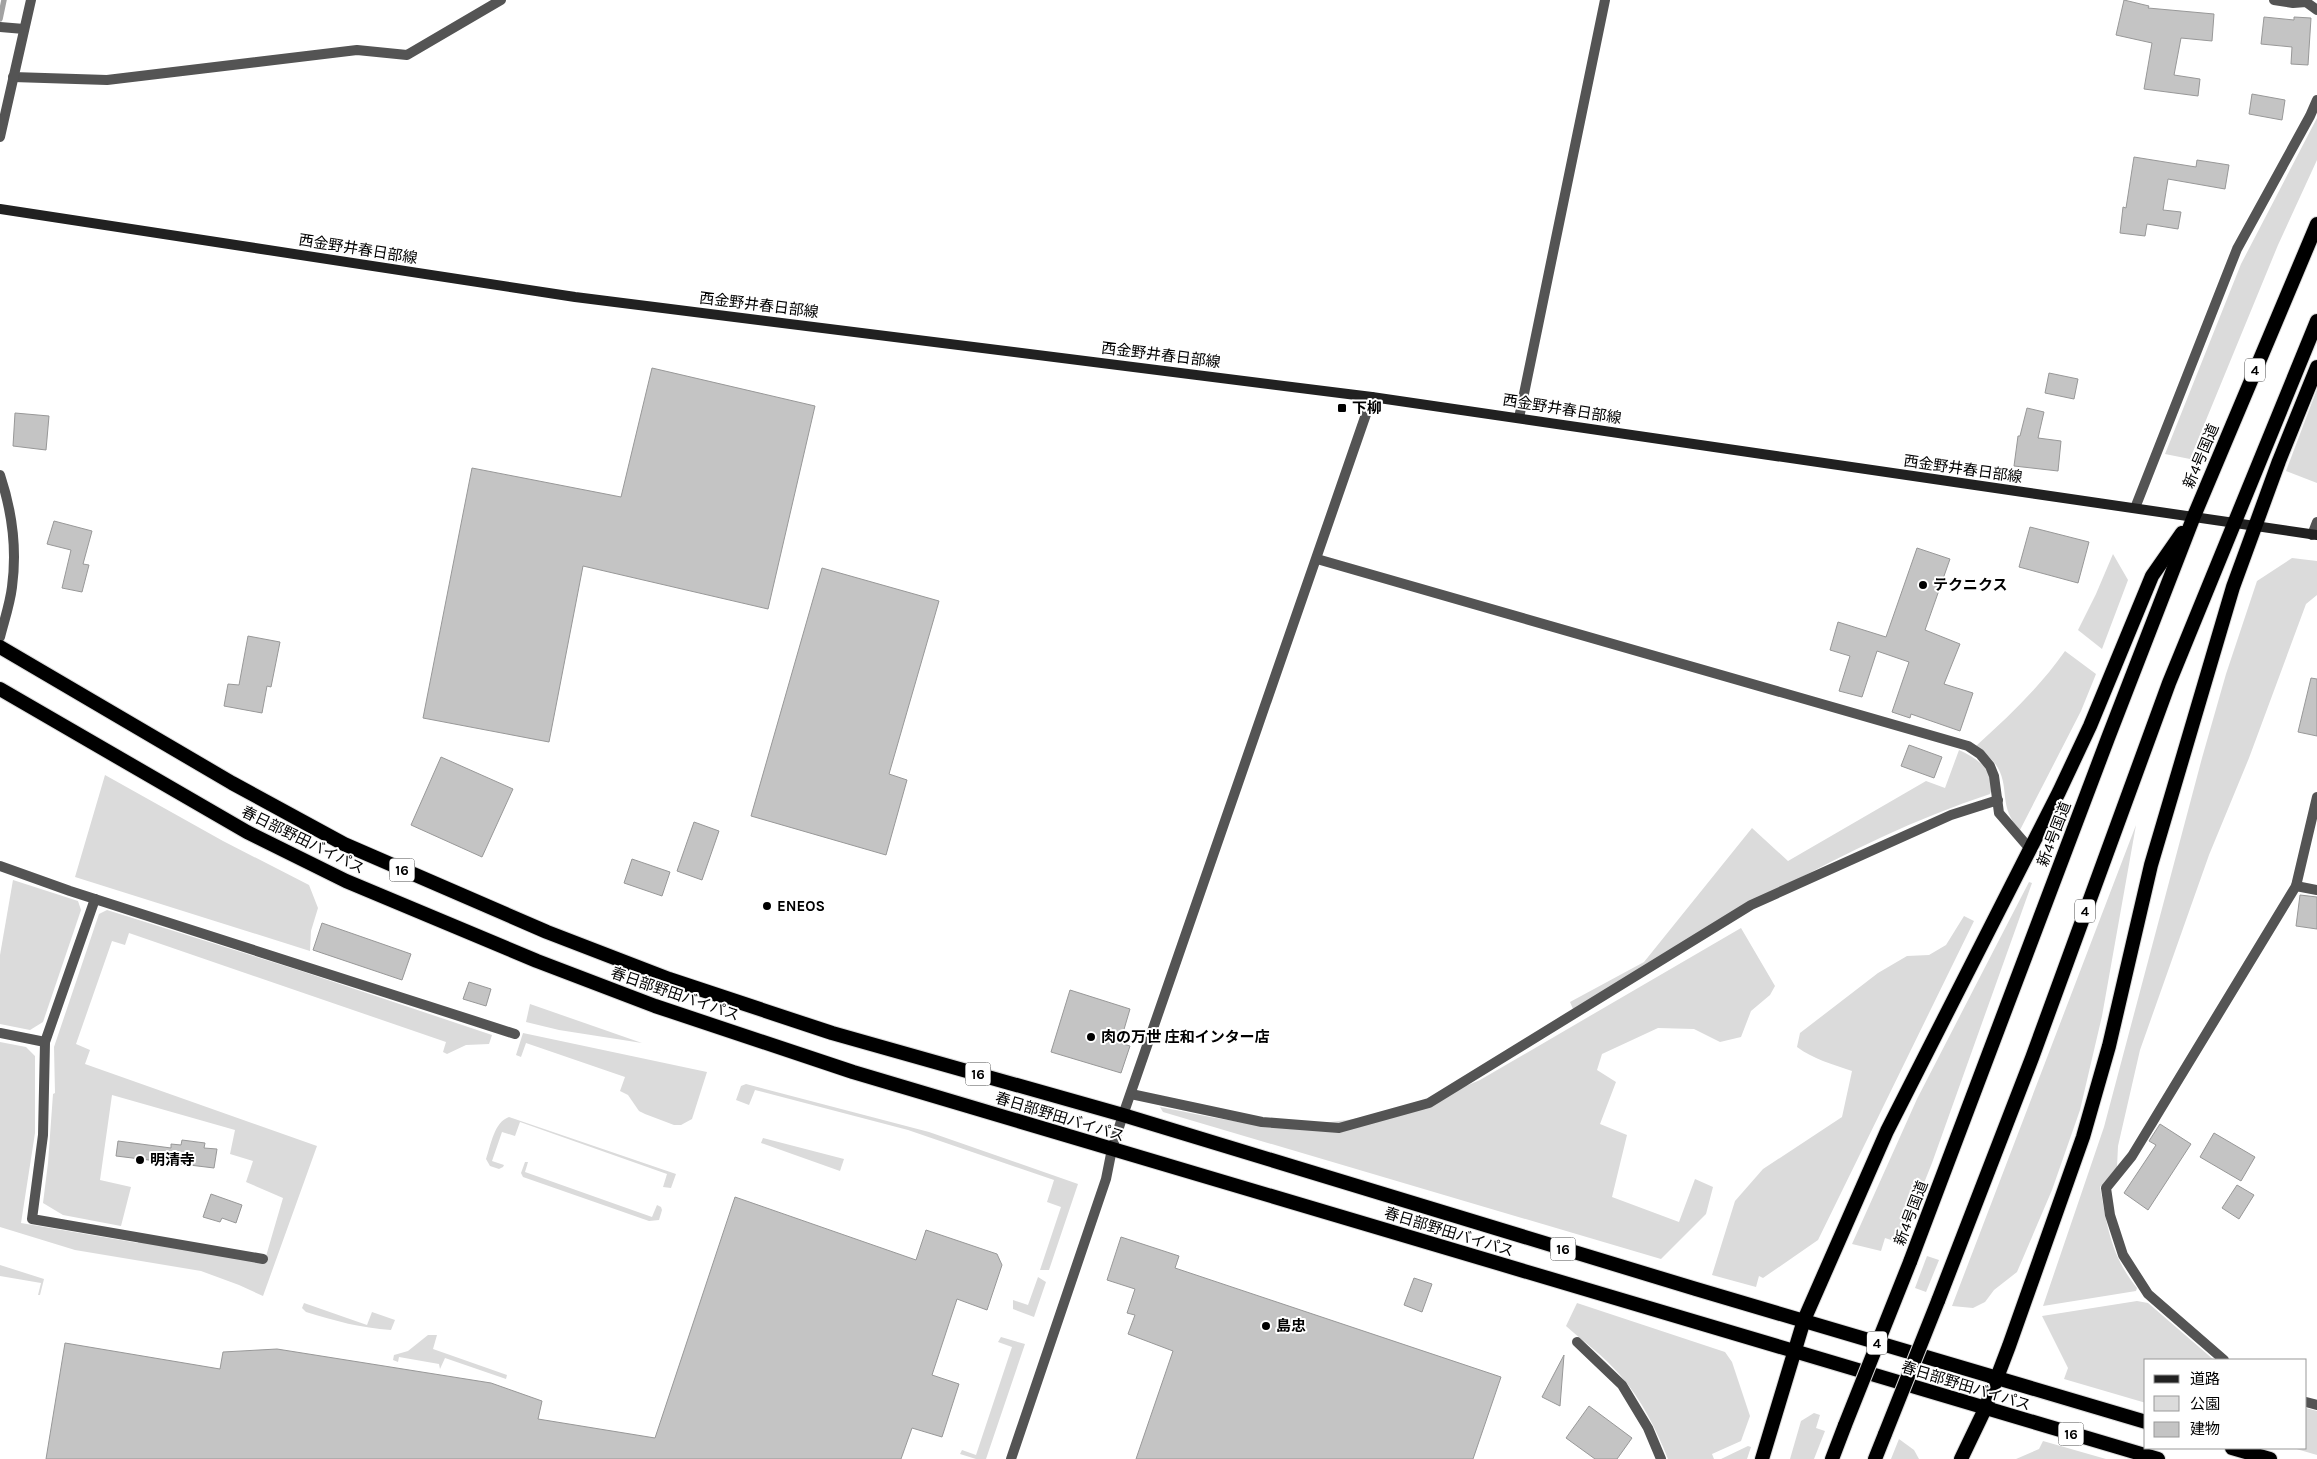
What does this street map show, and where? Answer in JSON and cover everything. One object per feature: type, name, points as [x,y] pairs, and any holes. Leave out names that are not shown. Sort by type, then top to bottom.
[{"type":"highway","name":"新4号国道","points":[[1832,1459],[1910,1262],[2104,748],[2194,516],[2317,224]]},
{"type":"highway","name":"4","points":[[1875,1459],[2032,1058],[2169,683],[2233,522],[2317,321]]},
{"type":"highway","points":[[1962,1459],[1985,1409],[2065,1189],[2096,1095],[2151,865],[2233,587],[2317,367]]},
{"type":"highway","name":"4","points":[[1804,1320],[1887,1131],[2090,726],[2152,576],[2194,516]]},
{"type":"highway","name":"春日部野田バイパス","points":[[0,647],[232,783],[344,844],[546,932],[669,979],[832,1034],[1124,1116],[2144,1421]]},
{"type":"highway","name":"春日部野田バイパス","points":[[0,689],[246,832],[346,881],[537,961],[655,1006],[853,1072],[2158,1459]]},
{"type":"highway","points":[[1762,1459],[1804,1320]]},
{"type":"highway","points":[[2235,1449],[2270,1459]]},
{"type":"main road","name":"西金野井春日部線","points":[[0,210],[576,297],[1372,397],[2315,535]]},
{"type":"street","points":[[0,137],[31,0]]},
{"type":"street","points":[[13,77],[107,80],[357,50],[407,55],[501,0]]},
{"type":"street","points":[[1519,418],[1605,0]]},
{"type":"street","points":[[2274,0],[2293,4],[2306,2],[2317,10]]},
{"type":"street","points":[[0,27],[24,29]]},
{"type":"street","points":[[2135,508],[2237,249],[2317,100]]},
{"type":"street","points":[[1011,1459],[1106,1179],[1112,1149],[1372,397]]},
{"type":"street","points":[[0,476],[10,505],[14,556],[12,588],[0,637]]},
{"type":"street","points":[[2315,535],[2317,522]]},
{"type":"street","points":[[1317,559],[1968,746],[1980,754],[1990,766],[1994,776],[2000,813],[2030,848]]},
{"type":"street","points":[[2223,1359],[2148,1294],[2123,1255],[2110,1215],[2106,1188],[2132,1156],[2296,886],[2317,797]]},
{"type":"street","points":[[1131,1094],[1262,1122],[1339,1128],[1429,1103],[1752,905],[1951,815],[1998,800]]},
{"type":"street","points":[[0,866],[95,899],[515,1034]]},
{"type":"street","points":[[2296,886],[2317,890]]},
{"type":"street","points":[[95,899],[44,1042],[43,1135],[32,1218],[263,1259]]},
{"type":"street","points":[[0,1033],[44,1042]]},
{"type":"street","points":[[1577,1342],[1622,1385],[1644,1421],[1661,1459]]},
{"type":"green space","points":[[2317,118],[2317,160],[2278,245],[2190,459],[2165,454],[2241,264]]},
{"type":"green space","points":[[2317,389],[2317,483],[2286,471]]},
{"type":"green space","points":[[2113,554],[2128,580],[2102,649],[2078,630]]},
{"type":"green space","points":[[2292,558],[2317,561],[2317,595],[2306,604],[2249,758],[2209,855],[2140,1050],[2118,1146],[2117,1167],[2100,1187],[2111,1240],[2121,1264],[2137,1288],[2136,1291],[2043,1306],[2104,1127],[2226,674],[2257,581]]},
{"type":"green space","points":[[2065,651],[2096,674],[2081,711],[2020,830],[2009,814],[1998,768],[1991,758],[1976,746],[2012,713]]},
{"type":"green space","points":[[1959,750],[1979,762],[1989,773],[1992,786],[1990,794],[1935,814],[1881,837],[1829,863],[1725,920],[1573,1009],[1570,1002],[1644,962],[1752,828],[1788,861],[1926,781],[1945,788]]},
{"type":"green space","points":[[105,775],[223,841],[309,885],[318,908],[311,931],[310,951],[75,877]]},
{"type":"green space","points":[[2136,825],[2102,1016],[2080,1110],[2052,1190],[2017,1272],[1994,1290],[1985,1302],[1973,1308],[1952,1306]]},
{"type":"green space","points":[[13,880],[78,901],[81,910],[43,1022],[30,1030],[0,1024],[0,955]]},
{"type":"green space","points":[[2029,882],[2032,883],[1932,1163],[1900,1243],[1885,1238],[1881,1251],[1852,1244],[1917,1099]]},
{"type":"green space","points":[[107,910],[301,971],[492,1035],[489,1044],[466,1045],[447,1054],[443,1052],[446,1042],[129,933],[125,945],[112,941],[76,1044],[90,1050],[85,1064],[317,1146],[263,1296],[201,1271],[75,1250],[0,1227],[0,1042],[26,1047],[35,1056],[35,1133],[21,1223],[138,1243],[139,1240],[264,1263],[283,1198],[246,1182],[253,1161],[230,1154],[235,1130],[112,1095],[100,1180],[131,1187],[121,1226],[63,1215],[43,1203],[53,1094],[55,1093],[54,1047],[99,914]]},
{"type":"green space","points":[[1964,916],[1974,921],[1818,1240],[1763,1278],[1759,1276],[1756,1287],[1712,1275],[1735,1201],[1763,1169],[1842,1117],[1852,1071],[1816,1058],[1797,1047],[1800,1033],[1878,973],[1907,956],[1929,955],[1946,945]]},
{"type":"green space","points":[[1741,928],[1775,986],[1770,995],[1751,1011],[1741,1037],[1720,1042],[1694,1029],[1658,1028],[1602,1054],[1597,1070],[1616,1082],[1600,1124],[1627,1135],[1612,1197],[1679,1222],[1695,1179],[1713,1187],[1706,1214],[1661,1259],[1163,1112],[1160,1107],[1243,1122],[1274,1124],[1335,1122],[1393,1111],[1451,1092],[1480,1080]]},
{"type":"green space","points":[[530,1004],[642,1043],[559,1030],[526,1022]]},
{"type":"green space","points":[[523,1033],[707,1072],[692,1119],[681,1125],[674,1125],[639,1111],[628,1095],[620,1091],[625,1077],[526,1043],[521,1057],[516,1055]]},
{"type":"green space","points":[[746,1084],[929,1132],[1078,1184],[1049,1270],[1040,1270],[1061,1207],[1047,1202],[1054,1180],[908,1130],[755,1090],[749,1105],[736,1100],[741,1086]]},
{"type":"green space","points":[[509,1117],[676,1174],[671,1188],[663,1187],[667,1174],[520,1122],[515,1136],[502,1132],[492,1161],[504,1165],[503,1167],[499,1169],[490,1166],[486,1159],[496,1129]]},
{"type":"green space","points":[[763,1138],[844,1159],[840,1171],[761,1143]]},
{"type":"green space","points":[[525,1162],[528,1162],[525,1172],[652,1217],[657,1205],[662,1210],[659,1220],[649,1221],[523,1177],[521,1173]]},
{"type":"green space","points":[[1927,1256],[1939,1260],[1926,1292],[1915,1288]]},
{"type":"green space","points":[[0,1265],[44,1279],[40,1295],[38,1295],[41,1283],[0,1276]]},
{"type":"green space","points":[[1038,1277],[1046,1282],[1034,1317],[1013,1309],[1013,1300],[1028,1305]]},
{"type":"green space","points":[[2137,1301],[2148,1303],[2213,1359],[2144,1359],[2144,1402],[2064,1379],[2068,1368],[2042,1316]]},
{"type":"green space","points":[[304,1303],[367,1325],[372,1312],[395,1320],[391,1330],[359,1326],[306,1312],[302,1308]]},
{"type":"green space","points":[[1577,1303],[1725,1352],[1732,1362],[1750,1416],[1741,1441],[1712,1454],[1714,1459],[1668,1459],[1648,1415],[1635,1394],[1608,1362],[1566,1326]]},
{"type":"green space","points":[[428,1335],[437,1335],[433,1349],[507,1375],[506,1379],[445,1358],[440,1369],[439,1364],[399,1357],[398,1362],[393,1360],[394,1355],[408,1351]]},
{"type":"green space","points":[[1001,1337],[1025,1344],[986,1459],[976,1459],[960,1454],[962,1450],[976,1455],[1012,1347],[998,1342]]},
{"type":"green space","points":[[2307,1408],[2317,1411],[2317,1455],[2296,1449],[2307,1449]]},
{"type":"green space","points":[[1814,1413],[1820,1415],[1816,1428],[1825,1431],[1814,1459],[1790,1459],[1801,1421]]},
{"type":"green space","points":[[1899,1439],[1914,1450],[1919,1459],[1891,1459]]},
{"type":"green space","points":[[2043,1441],[2106,1459],[2016,1459],[2039,1449]]},
{"type":"green space","points":[[1748,1446],[1751,1447],[1747,1459],[1721,1459]]},
{"type":"building","points":[[2124,0],[2149,6],[2148,8],[2214,14],[2212,41],[2181,38],[2174,75],[2200,79],[2198,96],[2144,89],[2152,43],[2116,35]]},
{"type":"building","points":[[2264,17],[2294,20],[2294,17],[2311,18],[2308,65],[2291,64],[2292,47],[2261,44]]},
{"type":"building","points":[[2252,94],[2285,100],[2282,120],[2249,114]]},
{"type":"building","points":[[2134,157],[2196,167],[2197,160],[2229,165],[2225,189],[2168,179],[2163,210],[2181,212],[2178,229],[2147,224],[2145,236],[2120,233],[2123,207],[2126,208]]},
{"type":"building","points":[[652,368],[815,406],[768,609],[583,566],[549,742],[423,718],[472,468],[621,497]]},
{"type":"building","points":[[2049,373],[2078,379],[2074,399],[2045,393]]},
{"type":"building","points":[[2027,408],[2044,412],[2038,438],[2061,441],[2058,471],[2014,466],[2018,436],[2020,436]]},
{"type":"building","points":[[15,413],[49,416],[46,450],[13,446]]},
{"type":"building","points":[[54,521],[92,531],[83,564],[89,565],[82,592],[62,588],[71,550],[47,544]]},
{"type":"building","points":[[2030,527],[2089,542],[2078,583],[2019,567]]},
{"type":"building","points":[[1917,548],[1950,559],[1925,630],[1960,644],[1944,684],[1973,693],[1960,731],[1911,714],[1910,718],[1892,712],[1909,662],[1877,651],[1862,697],[1839,691],[1850,656],[1830,650],[1838,622],[1886,637]]},
{"type":"building","points":[[822,568],[939,601],[889,774],[907,780],[886,855],[751,816]]},
{"type":"building","points":[[248,636],[280,642],[271,687],[267,686],[262,713],[224,706],[228,684],[239,685]]},
{"type":"building","points":[[2311,678],[2317,679],[2317,736],[2298,732]]},
{"type":"building","points":[[1909,745],[1942,757],[1934,778],[1901,766]]},
{"type":"building","points":[[441,757],[513,789],[482,857],[411,825]]},
{"type":"building","points":[[694,822],[719,831],[702,880],[677,871]]},
{"type":"building","points":[[632,859],[670,872],[662,896],[624,883]]},
{"type":"building","points":[[2300,895],[2317,897],[2317,929],[2296,926]]},
{"type":"building","points":[[322,923],[411,954],[402,980],[313,950]]},
{"type":"building","points":[[469,982],[491,989],[486,1006],[463,999]]},
{"type":"building","points":[[1070,990],[1130,1009],[1120,1043],[1130,1046],[1121,1073],[1051,1052]]},
{"type":"building","points":[[2160,1124],[2191,1144],[2148,1210],[2124,1193],[2156,1145],[2149,1141]]},
{"type":"building","points":[[2214,1133],[2255,1157],[2241,1181],[2200,1157]]},
{"type":"building","points":[[182,1140],[205,1143],[204,1148],[217,1149],[214,1168],[116,1156],[118,1141],[171,1148],[171,1144],[181,1145]]},
{"type":"building","points":[[2237,1185],[2254,1195],[2239,1219],[2222,1208]]},
{"type":"building","points":[[211,1194],[242,1205],[236,1223],[222,1218],[220,1222],[203,1217]]},
{"type":"building","points":[[735,1197],[916,1260],[926,1230],[997,1254],[1002,1265],[987,1310],[957,1299],[932,1375],[959,1384],[942,1437],[912,1428],[901,1459],[46,1459],[65,1343],[220,1369],[223,1352],[277,1349],[491,1383],[542,1401],[538,1419],[655,1438]]},
{"type":"building","name":"島忠","points":[[1121,1237],[1179,1256],[1175,1268],[1501,1377],[1473,1459],[1136,1459],[1173,1351],[1128,1334],[1135,1315],[1127,1313],[1135,1289],[1107,1280]]},
{"type":"building","points":[[1414,1278],[1432,1284],[1422,1312],[1404,1305]]},
{"type":"building","points":[[1564,1355],[1560,1406],[1542,1397]]},
{"type":"building","points":[[1589,1406],[1632,1438],[1617,1459],[1595,1459],[1566,1438]]},
{"type":"waterway","points":[[0,19],[4,0]]},
{"type":"place","name":"下柳","points":[[1342,408]]},
{"type":"place","name":"テクニクス","points":[[1923,585]]},
{"type":"place","name":"ENEOS","points":[[767,906]]},
{"type":"place","name":"肉の万世 庄和インター店","points":[[1091,1037]]},
{"type":"place","name":"明清寺","points":[[140,1160]]},
{"type":"place","name":"島忠","points":[[1266,1326]]}]
